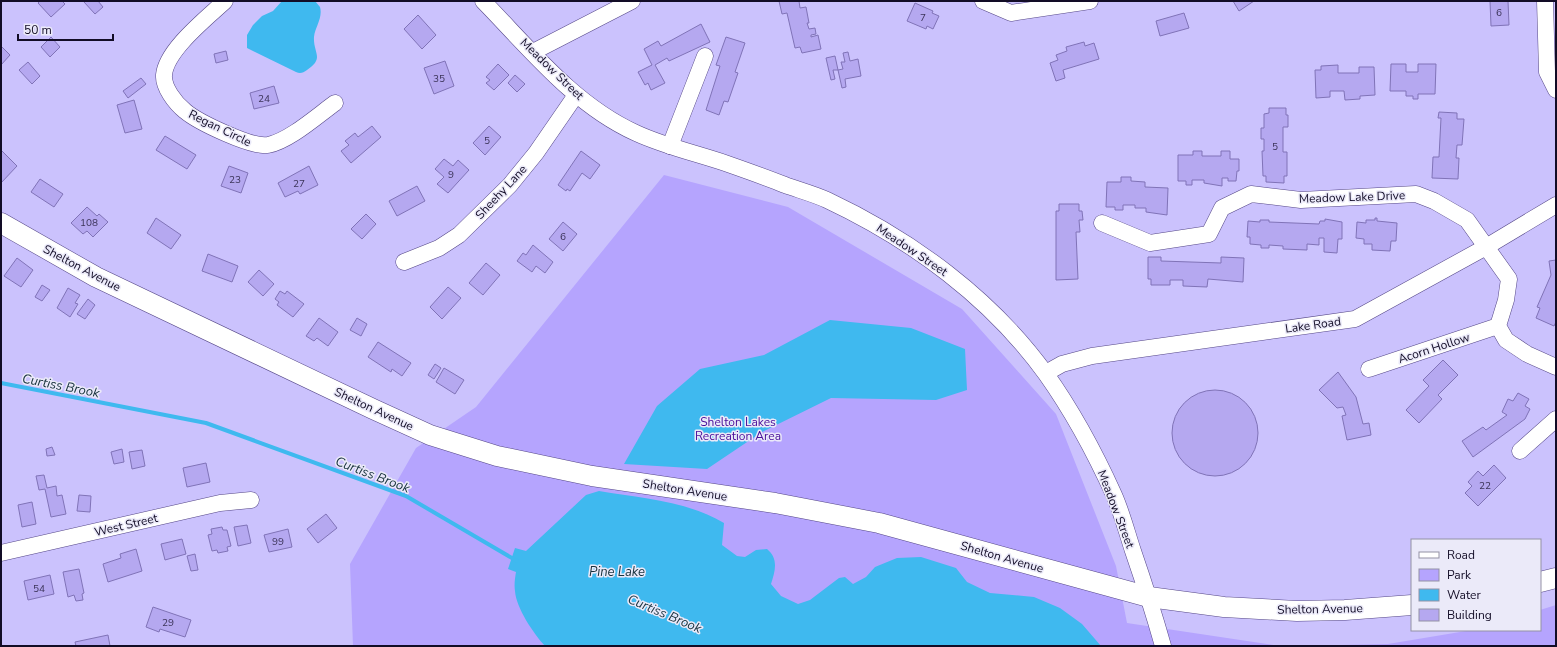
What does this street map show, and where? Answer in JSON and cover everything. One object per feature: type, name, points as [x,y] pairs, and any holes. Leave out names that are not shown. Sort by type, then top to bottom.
[{"type":"main road","name":"Shelton Avenue","points":[[1,223],[96,277],[393,418],[461,446],[517,461],[592,476],[775,503],[879,523],[1149,597],[1224,607],[1297,611],[1344,610],[1411,605]]},
{"type":"main road","points":[[1541,582],[1556,578]]},
{"type":"street","name":"Regan Circle","points":[[225,1],[177,46],[168,60],[164,76],[173,99],[185,111],[237,138],[257,146],[269,145],[285,138],[335,103]]},
{"type":"street","name":"Meadow Street","points":[[483,1],[576,95],[608,118],[636,133],[670,146],[727,164],[825,199],[888,231],[940,268],[977,299],[1014,335],[1046,373],[1070,409],[1115,498],[1149,597],[1163,646]]},
{"type":"street","points":[[533,52],[632,1]]},
{"type":"street","points":[[983,1],[1011,13],[1090,1]]},
{"type":"street","points":[[1545,1],[1547,72],[1556,90]]},
{"type":"street","points":[[670,146],[705,56]]},
{"type":"street","name":"Sheehy Lane","points":[[404,262],[439,248],[465,230],[510,185],[536,153],[576,95]]},
{"type":"street","name":"Meadow Lake Drive","points":[[1102,223],[1150,243],[1209,234],[1222,208],[1251,194],[1301,200],[1416,194],[1434,201],[1467,220],[1486,247]]},
{"type":"street","name":"Lake Road","points":[[1046,373],[1062,364],[1092,356],[1355,319],[1486,247],[1556,205]]},
{"type":"street","points":[[1486,247],[1509,279],[1506,300],[1498,326],[1506,340],[1526,354],[1556,367]]},
{"type":"street","name":"Acorn Hollow","points":[[1369,369],[1498,326]]},
{"type":"street","points":[[1520,451],[1556,419]]},
{"type":"street","name":"West Street","points":[[1,553],[220,503],[251,500]]},
{"type":"green space","name":"Shelton Lakes Recreation Area","points":[[664,175],[788,207],[962,309],[1056,414],[1116,566],[1127,623],[1280,646],[353,646],[350,564],[416,448],[476,407]]},
{"type":"green space","points":[[1556,605],[1556,646],[1295,646],[1388,644],[1466,631],[1541,631],[1541,610]]},
{"type":"water","points":[[282,1],[315,1],[320,7],[320,19],[314,37],[317,59],[312,66],[302,73],[296,72],[247,48],[247,35],[253,25],[262,16],[273,11]]},
{"type":"water","points":[[830,320],[911,328],[965,349],[967,390],[936,400],[831,398],[762,432],[707,469],[624,464],[657,406],[700,369],[764,355]]},
{"type":"water","name":"Pine Lake","points":[[599,491],[647,498],[679,505],[710,516],[724,523],[722,545],[737,556],[745,557],[756,550],[767,549],[775,561],[775,570],[771,584],[781,596],[798,604],[810,600],[839,578],[845,577],[853,584],[866,577],[875,567],[897,558],[921,557],[956,568],[967,582],[990,593],[1034,597],[1060,608],[1082,624],[1101,646],[545,646],[526,620],[516,598],[516,572],[508,569],[515,548],[526,551],[586,495]]},
{"type":"building","points":[[40,1],[62,1],[65,4],[51,17],[38,3]]},
{"type":"building","points":[[98,1],[103,7],[95,14],[84,2]]},
{"type":"building","points":[[779,1],[799,1],[800,8],[806,7],[809,29],[815,28],[816,34],[811,35],[811,37],[818,35],[821,49],[802,53],[800,47],[795,48],[787,13],[782,14]]},
{"type":"building","points":[[1233,1],[1254,1],[1239,11]]},
{"type":"building","points":[[1490,1],[1508,1],[1509,25],[1491,26]]},
{"type":"building","points":[[915,3],[933,11],[932,13],[939,16],[933,29],[927,26],[926,29],[907,21]]},
{"type":"building","points":[[1184,13],[1189,28],[1160,36],[1156,21]]},
{"type":"building","points":[[418,15],[436,35],[422,49],[404,29]]},
{"type":"building","points":[[701,24],[710,42],[669,61],[667,58],[655,65],[665,83],[651,90],[648,83],[645,85],[638,72],[652,65],[644,49],[658,41],[661,46]]},
{"type":"building","points":[[51,37],[60,47],[50,57],[41,47]]},
{"type":"building","points":[[726,37],[745,43],[735,72],[738,73],[728,102],[724,101],[719,115],[706,110],[720,66],[716,65]]},
{"type":"building","points":[[1084,42],[1085,46],[1094,43],[1099,59],[1063,70],[1065,78],[1056,81],[1050,63],[1058,60],[1056,55],[1067,51],[1066,47]]},
{"type":"building","points":[[1,46],[10,55],[1,65]]},
{"type":"building","points":[[226,51],[228,60],[216,63],[214,54]]},
{"type":"building","points":[[848,52],[850,61],[858,59],[861,76],[845,79],[846,87],[842,88],[838,70],[843,69],[841,62],[845,62],[843,53]]},
{"type":"building","points":[[835,56],[838,70],[833,70],[835,79],[831,80],[826,58]]},
{"type":"building","points":[[445,61],[454,86],[434,94],[424,68]]},
{"type":"building","points":[[28,62],[40,76],[32,84],[19,70]]},
{"type":"building","points":[[498,64],[509,75],[494,90],[486,83],[490,80],[486,77]]},
{"type":"building","points":[[1391,64],[1406,64],[1406,72],[1418,72],[1418,64],[1436,64],[1435,94],[1418,94],[1418,99],[1413,99],[1413,96],[1406,96],[1406,91],[1390,91]]},
{"type":"building","points":[[1338,65],[1338,73],[1359,73],[1359,67],[1374,67],[1375,95],[1360,96],[1360,99],[1345,100],[1344,91],[1330,91],[1330,97],[1316,98],[1315,70],[1321,70],[1321,66]]},
{"type":"building","points":[[515,75],[525,84],[517,92],[508,83]]},
{"type":"building","points":[[141,78],[146,84],[128,98],[123,91]]},
{"type":"building","points":[[274,86],[279,103],[254,109],[250,93]]},
{"type":"building","points":[[134,100],[142,129],[125,133],[117,105]]},
{"type":"building","points":[[1269,108],[1286,108],[1286,115],[1288,115],[1288,127],[1283,127],[1283,152],[1287,152],[1287,176],[1284,176],[1284,183],[1266,182],[1266,176],[1263,176],[1262,151],[1264,151],[1264,139],[1261,139],[1261,128],[1264,128],[1264,114],[1269,113]]},
{"type":"building","points":[[1439,112],[1457,113],[1457,119],[1464,119],[1462,145],[1457,145],[1456,158],[1459,158],[1458,179],[1432,178],[1433,157],[1439,157],[1441,118],[1438,118]]},
{"type":"building","points":[[372,126],[381,137],[351,163],[341,151],[349,145],[345,141],[355,133],[358,137]]},
{"type":"building","points":[[489,126],[501,137],[485,155],[473,143]]},
{"type":"building","points":[[165,136],[196,155],[187,169],[156,150]]},
{"type":"building","points":[[1,150],[17,166],[1,183]]},
{"type":"building","points":[[581,151],[600,165],[590,179],[582,173],[570,191],[567,189],[566,191],[558,185]]},
{"type":"building","points":[[1193,151],[1202,151],[1202,156],[1221,156],[1221,151],[1230,151],[1230,159],[1239,159],[1239,171],[1237,171],[1236,181],[1228,181],[1228,178],[1222,178],[1222,186],[1204,183],[1204,180],[1192,180],[1192,185],[1186,185],[1186,181],[1178,181],[1178,155],[1193,155]]},
{"type":"building","points":[[444,159],[453,166],[458,160],[469,170],[448,193],[437,184],[444,177],[435,169]]},
{"type":"building","points":[[229,166],[248,173],[241,193],[221,186]]},
{"type":"building","points":[[309,166],[318,185],[300,194],[298,191],[285,197],[278,183]]},
{"type":"building","points":[[1121,177],[1131,177],[1131,181],[1145,182],[1145,187],[1168,188],[1167,215],[1146,212],[1146,208],[1135,208],[1135,205],[1123,205],[1123,210],[1115,210],[1115,207],[1106,207],[1107,182],[1121,182]]},
{"type":"building","points":[[40,179],[63,194],[54,207],[31,192]]},
{"type":"building","points":[[417,186],[425,201],[397,216],[389,201]]},
{"type":"building","points":[[1059,204],[1079,204],[1079,211],[1082,211],[1083,220],[1079,220],[1080,232],[1076,232],[1078,279],[1056,280],[1056,211],[1059,211]]},
{"type":"building","points":[[87,207],[97,216],[99,214],[108,222],[93,237],[87,231],[83,234],[71,223]]},
{"type":"building","points":[[366,214],[376,224],[362,239],[351,229]]},
{"type":"building","points":[[156,218],[181,235],[171,249],[147,233]]},
{"type":"building","points":[[1375,218],[1377,218],[1377,221],[1397,223],[1396,241],[1391,241],[1390,251],[1372,250],[1372,244],[1364,244],[1364,239],[1356,238],[1357,222],[1366,223],[1366,220],[1375,220]]},
{"type":"building","points":[[1325,219],[1342,222],[1342,239],[1338,239],[1337,253],[1324,252],[1324,238],[1319,238],[1319,245],[1307,244],[1307,250],[1283,249],[1283,246],[1269,245],[1269,248],[1261,248],[1261,245],[1250,244],[1250,237],[1247,237],[1248,221],[1260,222],[1260,220],[1269,220],[1269,222],[1319,224],[1320,221],[1325,221]]},
{"type":"building","points":[[563,222],[577,234],[563,251],[549,239]]},
{"type":"building","points":[[533,245],[553,262],[545,273],[536,266],[532,272],[517,261],[523,253],[526,255]]},
{"type":"building","points":[[208,254],[238,266],[232,282],[202,271]]},
{"type":"building","points":[[1148,257],[1161,257],[1161,261],[1221,263],[1221,257],[1244,258],[1243,282],[1208,279],[1207,287],[1183,286],[1183,280],[1170,280],[1170,285],[1151,285],[1151,279],[1148,279]]},
{"type":"building","points":[[17,258],[33,270],[21,287],[4,276]]},
{"type":"building","points":[[1556,260],[1556,322],[1554,326],[1536,318],[1540,308],[1537,307],[1551,275],[1549,261]]},
{"type":"building","points":[[486,263],[500,275],[483,295],[469,283]]},
{"type":"building","points":[[259,270],[274,284],[263,296],[248,282]]},
{"type":"building","points":[[42,285],[50,290],[42,301],[35,297]]},
{"type":"building","points":[[448,287],[461,298],[442,319],[430,307]]},
{"type":"building","points":[[68,288],[80,295],[75,303],[78,304],[70,317],[57,308]]},
{"type":"building","points":[[280,291],[285,294],[287,291],[304,304],[293,317],[277,305],[279,302],[275,299]]},
{"type":"building","points":[[88,299],[95,305],[85,319],[77,314]]},
{"type":"building","points":[[319,318],[338,332],[328,346],[317,338],[314,341],[306,336]]},
{"type":"building","points":[[357,318],[367,324],[361,336],[350,330]]},
{"type":"building","points":[[378,342],[411,363],[402,376],[392,369],[391,372],[368,357]]},
{"type":"building","points":[[1443,360],[1458,375],[1438,395],[1442,399],[1419,423],[1406,410],[1429,386],[1423,380]]},
{"type":"building","points":[[435,364],[441,368],[434,379],[428,375]]},
{"type":"building","points":[[444,368],[464,380],[455,394],[436,382]]},
{"type":"building","points":[[1338,372],[1356,397],[1363,424],[1369,423],[1371,435],[1347,440],[1342,416],[1346,415],[1343,407],[1337,408],[1319,390]]},
{"type":"building","points":[[1215,390],[1232,393],[1246,402],[1255,416],[1258,433],[1255,450],[1246,464],[1232,473],[1215,476],[1198,473],[1184,464],[1175,450],[1172,433],[1175,416],[1184,402],[1198,393]]},
{"type":"building","points":[[1518,393],[1529,399],[1525,406],[1530,409],[1525,419],[1473,457],[1462,441],[1483,427],[1486,430],[1507,415],[1502,412],[1508,399],[1513,401]]},
{"type":"building","points":[[52,447],[55,455],[47,456],[46,449]]},
{"type":"building","points":[[122,449],[124,462],[114,464],[111,452]]},
{"type":"building","points":[[142,450],[145,466],[132,469],[129,452]]},
{"type":"building","points":[[206,463],[210,482],[187,487],[183,468]]},
{"type":"building","points":[[1494,465],[1506,478],[1478,506],[1465,493],[1472,486],[1468,482],[1478,471],[1483,476]]},
{"type":"building","points":[[44,475],[47,488],[56,486],[57,496],[62,495],[66,514],[51,517],[45,489],[39,490],[36,476]]},
{"type":"building","points":[[79,495],[91,496],[90,512],[77,511]]},
{"type":"building","points":[[32,502],[36,524],[22,527],[18,505]]},
{"type":"building","points":[[326,514],[337,528],[318,543],[307,529]]},
{"type":"building","points":[[247,525],[251,543],[238,546],[234,527]]},
{"type":"building","points":[[222,527],[223,530],[227,530],[231,546],[227,547],[228,551],[218,553],[217,550],[212,551],[208,535],[212,534],[211,529]]},
{"type":"building","points":[[288,529],[292,547],[269,552],[264,535]]},
{"type":"building","points":[[182,539],[186,554],[165,560],[161,544]]},
{"type":"building","points":[[136,549],[142,571],[108,582],[103,564],[121,558],[120,554]]},
{"type":"building","points":[[195,554],[198,570],[191,571],[187,556]]},
{"type":"building","points":[[79,569],[84,593],[82,594],[83,600],[76,601],[74,595],[68,597],[63,572]]},
{"type":"building","points":[[50,575],[54,594],[28,600],[24,581]]},
{"type":"building","points":[[153,607],[191,620],[185,637],[160,629],[159,632],[146,627]]},
{"type":"building","points":[[108,635],[110,646],[76,646],[75,642]]},
{"type":"waterway","name":"Curtiss Brook","points":[[1,383],[206,423],[406,496],[517,561]]}]
